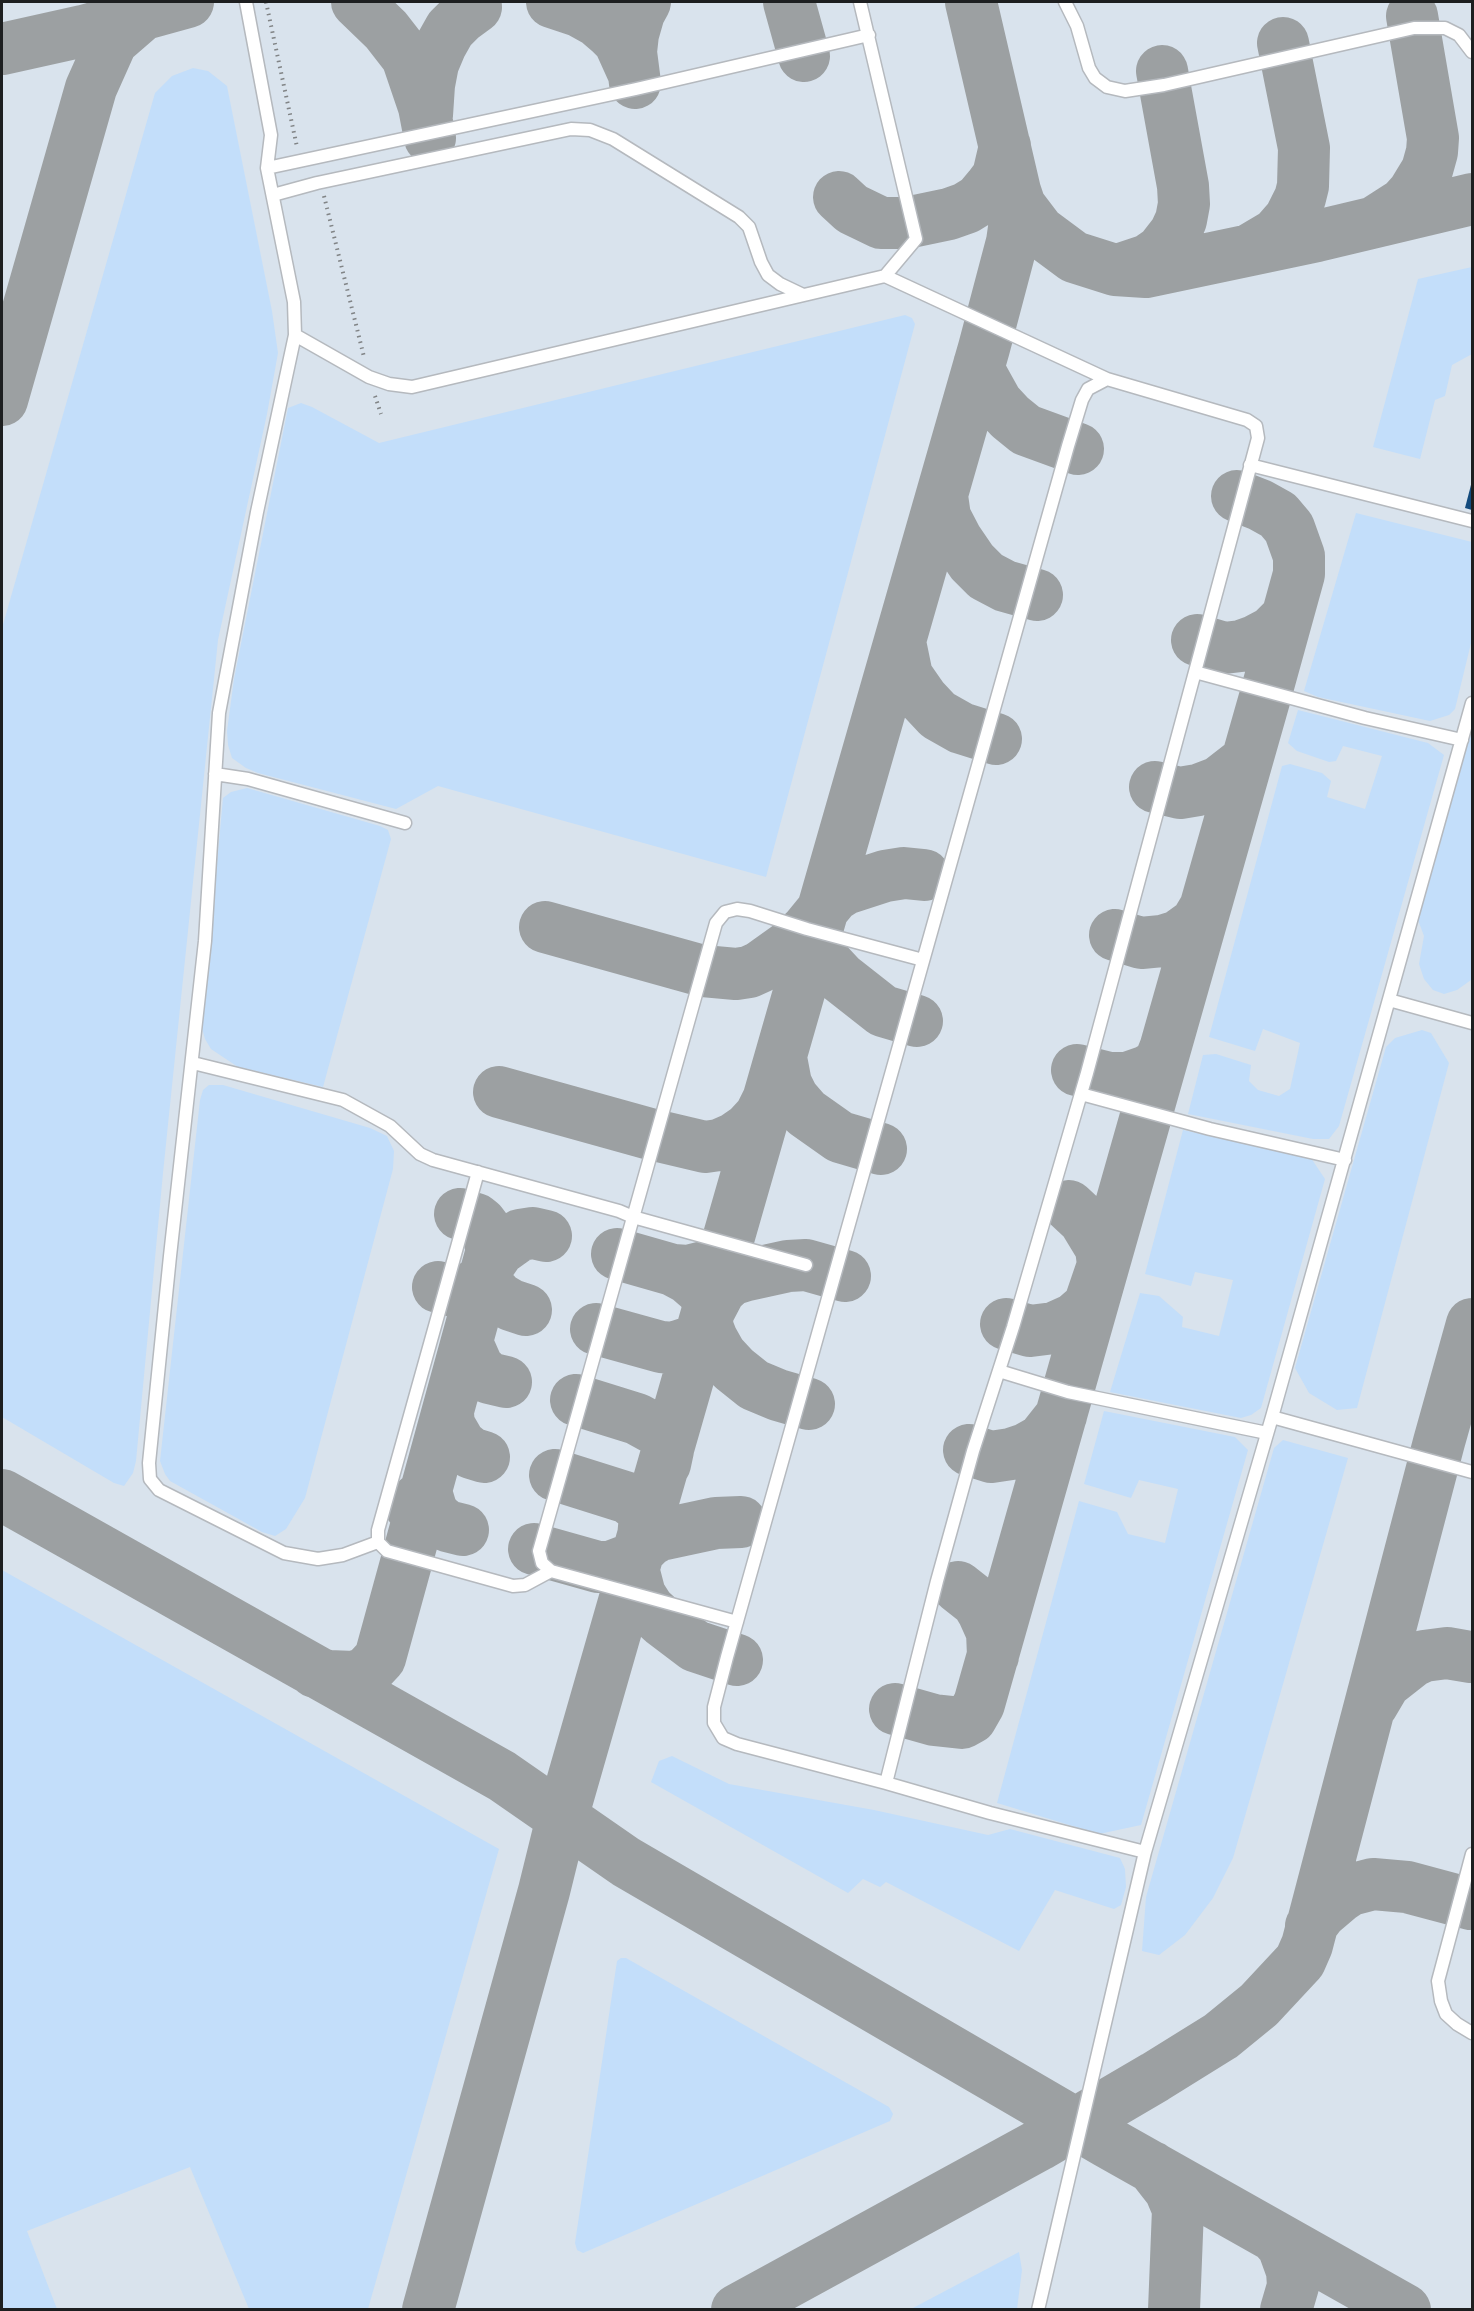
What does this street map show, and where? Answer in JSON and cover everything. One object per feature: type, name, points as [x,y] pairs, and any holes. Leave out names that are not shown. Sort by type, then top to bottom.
[{"type":"lane","points":[[246,2],[271,135],[267,168],[294,302],[295,335],[257,512],[223,691],[215,774],[205,941],[193,1063],[168,1267],[149,1463],[150,1479],[159,1490],[284,1553],[318,1559],[343,1555],[378,1542]]},
{"type":"lane","points":[[295,335],[369,377],[389,384],[412,387],[885,276],[916,239],[860,2]]},
{"type":"lane","points":[[1065,2],[1077,26],[1089,68],[1095,78],[1107,87],[1125,91],[1164,86],[1422,27],[1445,28],[1459,35],[1473,52]]},
{"type":"lane","points":[[267,168],[869,35]]},
{"type":"lane","points":[[273,195],[318,183],[571,129],[590,130],[613,139],[739,217],[749,227],[768,275],[780,284],[803,295]]},
{"type":"lane","points":[[885,276],[1107,379],[1247,420],[1256,426],[1258,438],[1081,1094],[973,1451],[937,1581],[886,1783]]},
{"type":"lane","points":[[1107,379],[1088,389],[1082,400],[737,1622],[714,1707],[714,1723],[723,1738],[737,1744],[990,1813],[1145,1852]]},
{"type":"lane","points":[[1250,465],[1473,521]]},
{"type":"lane","points":[[1195,672],[1365,718],[1462,740]]},
{"type":"lane","points":[[1038,2310],[1145,1852],[1272,1417],[1473,703]]},
{"type":"lane","points":[[215,774],[248,779],[405,823]]},
{"type":"lane","points":[[737,1622],[551,1571],[542,1563],[539,1551],[716,923],[725,912],[737,909],[750,911],[807,930],[923,960]]},
{"type":"lane","points":[[1389,1000],[1473,1023]]},
{"type":"lane","points":[[193,1063],[343,1100],[390,1126],[420,1154],[434,1160],[806,1265]]},
{"type":"lane","points":[[1081,1094],[1210,1129],[1345,1160]]},
{"type":"lane","points":[[478,1172],[378,1530],[378,1542],[387,1551],[513,1586],[525,1585],[551,1571]]},
{"type":"lane","points":[[999,1371],[1068,1392],[1267,1433]]},
{"type":"lane","points":[[1272,1417],[1473,1472]]},
{"type":"lane","points":[[1473,1854],[1438,1981],[1446,2014],[1457,2024],[1473,2033]]},
{"type":"path","points":[[266,2],[297,149],[305,161]]},
{"type":"path","points":[[318,183],[323,192],[369,377],[381,414]]},
{"type":"shaded area","points":[[2,2],[1472,2],[1472,2309],[2,2310]]},
{"type":"shaded area","points":[[193,68],[208,71],[227,86],[272,311],[278,353],[218,640],[136,1461],[133,1473],[124,1486],[114,1483],[2,1417],[2,628],[155,93],[172,76]]},
{"type":"shaded area","points":[[1472,267],[1472,354],[1452,365],[1445,396],[1435,400],[1420,459],[1373,447],[1418,279]]},
{"type":"shaded area","points":[[905,315],[912,318],[915,324],[766,877],[438,786],[396,809],[258,773],[232,758],[227,731],[234,679],[288,408],[301,403],[312,407],[379,443]]},
{"type":"shaded area","points":[[1356,513],[1472,542],[1472,639],[1455,709],[1449,715],[1430,721],[1318,697],[1304,691]]},
{"type":"shaded area","points":[[1298,710],[1428,743],[1444,755],[1339,1126],[1329,1139],[1313,1139],[1188,1114],[1203,1055],[1216,1054],[1251,1065],[1249,1081],[1258,1090],[1279,1096],[1290,1089],[1300,1043],[1263,1029],[1255,1051],[1209,1037],[1282,766],[1290,764],[1322,773],[1331,781],[1327,797],[1365,809],[1382,756],[1343,746],[1336,761],[1329,762],[1297,751],[1288,743]]},
{"type":"shaded area","points":[[1472,720],[1472,973],[1471,980],[1457,990],[1444,994],[1433,990],[1424,979],[1419,964],[1424,936],[1418,920]]},
{"type":"shaded area","points":[[247,788],[380,826],[388,830],[391,839],[323,1087],[238,1067],[211,1049],[202,1028],[223,798],[231,792]]},
{"type":"shaded area","points":[[1422,1030],[1431,1033],[1449,1063],[1357,1408],[1337,1410],[1309,1393],[1295,1368],[1386,1047],[1395,1038]]},
{"type":"shaded area","points":[[209,1085],[223,1085],[370,1128],[387,1136],[394,1151],[393,1169],[305,1498],[286,1529],[275,1536],[262,1532],[170,1481],[160,1461],[200,1100],[203,1090]]},
{"type":"shaded area","points":[[1183,1130],[1311,1158],[1325,1179],[1261,1408],[1241,1418],[1110,1392],[1140,1293],[1159,1296],[1183,1317],[1182,1327],[1219,1336],[1233,1280],[1195,1272],[1191,1286],[1145,1274]]},
{"type":"shaded area","points":[[1104,1411],[1235,1437],[1248,1450],[1141,1825],[1099,1834],[997,1803],[1079,1501],[1117,1512],[1128,1534],[1165,1543],[1178,1489],[1139,1480],[1131,1498],[1084,1484]]},
{"type":"shaded area","points":[[1283,1440],[1348,1458],[1233,1858],[1213,1898],[1185,1935],[1159,1955],[1142,1951],[1146,1897],[1274,1448]]},
{"type":"shaded area","points":[[2,1570],[499,1849],[368,2309],[249,2309],[190,2167],[27,2231],[57,2309],[2,2309]]},
{"type":"shaded area","points":[[672,1756],[729,1784],[874,1810],[988,1835],[1010,1829],[1120,1858],[1125,1869],[1126,1887],[1121,1905],[1114,1909],[1055,1890],[1019,1951],[886,1882],[880,1887],[863,1879],[848,1893],[651,1782],[659,1761]]},
{"type":"shaded area","points":[[626,1958],[889,2107],[893,2114],[890,2121],[583,2253],[577,2250],[575,2243],[617,1961]]},
{"type":"shaded area","points":[[1019,2252],[1022,2270],[1017,2309],[911,2309]]},
{"type":"building","points":[[1472,481],[1472,510],[1465,508]]},
{"type":"taxiway","points":[[2,49],[83,31],[188,2]]},
{"type":"taxiway","points":[[357,2],[386,30],[407,57],[424,107],[430,138]]},
{"type":"taxiway","points":[[552,2],[579,11],[597,21],[611,33],[619,41],[633,72]]},
{"type":"taxiway","points":[[635,83],[631,52],[633,34],[645,2]]},
{"type":"taxiway","points":[[789,2],[804,56]]},
{"type":"taxiway","points":[[428,2310],[544,1891],[562,1818],[984,348],[1012,242],[1016,214],[1015,191],[971,2]]},
{"type":"taxiway","points":[[427,115],[433,64],[441,45],[450,29],[476,7]]},
{"type":"taxiway","points":[[2,400],[91,88],[112,41],[142,15]]},
{"type":"taxiway","points":[[1376,221],[1404,203],[1413,193],[1427,170],[1432,152],[1433,138],[1412,16]]},
{"type":"taxiway","points":[[1249,250],[1276,234],[1290,218],[1303,186],[1304,148],[1283,43]]},
{"type":"taxiway","points":[[1121,269],[1148,260],[1161,251],[1175,233],[1181,220],[1184,204],[1183,186],[1162,71]]},
{"type":"taxiway","points":[[839,197],[852,209],[881,223],[906,223],[949,214],[979,200],[989,188],[998,176],[1005,146]]},
{"type":"taxiway","points":[[1015,191],[1020,206],[1039,231],[1074,257],[1115,270],[1146,272],[1317,236],[1472,199]]},
{"type":"taxiway","points":[[979,365],[981,374],[997,403],[1010,417],[1026,430],[1078,449]]},
{"type":"taxiway","points":[[942,496],[945,517],[972,562],[986,576],[1005,586],[1037,595]]},
{"type":"taxiway","points":[[895,1709],[934,1720],[962,1723],[971,1718],[979,1704],[1267,690],[1299,574],[1299,556],[1289,528],[1278,515],[1237,496]]},
{"type":"taxiway","points":[[1197,640],[1224,648],[1241,646],[1272,632],[1287,617]]},
{"type":"taxiway","points":[[900,642],[907,676],[938,715],[961,728],[996,739]]},
{"type":"taxiway","points":[[1155,787],[1180,793],[1198,790],[1219,782],[1246,761]]},
{"type":"taxiway","points":[[545,927],[703,971],[736,974],[760,967],[788,947],[807,929],[834,896],[845,889],[885,876],[904,873],[924,875]]},
{"type":"taxiway","points":[[1115,935],[1141,943],[1162,941],[1178,936],[1196,923],[1205,908]]},
{"type":"taxiway","points":[[817,932],[821,951],[827,963],[841,978],[883,1011],[917,1021]]},
{"type":"taxiway","points":[[1077,1070],[1109,1078],[1127,1078],[1159,1064],[1165,1049]]},
{"type":"taxiway","points":[[781,1058],[786,1084],[793,1098],[806,1113],[840,1137],[881,1149]]},
{"type":"taxiway","points":[[499,1092],[705,1147],[719,1145],[748,1129],[760,1116],[769,1098]]},
{"type":"taxiway","points":[[1006,1324],[1030,1331],[1054,1328],[1074,1319],[1089,1306],[1103,1265],[1101,1248],[1084,1220],[1069,1206]]},
{"type":"taxiway","points":[[315,1672],[328,1676],[354,1677],[366,1673],[380,1658],[492,1250],[487,1231],[481,1223],[460,1214]]},
{"type":"taxiway","points":[[488,1266],[499,1250],[520,1235],[533,1233],[546,1236]]},
{"type":"taxiway","points":[[617,1254],[673,1270],[688,1271],[708,1266]]},
{"type":"taxiway","points":[[709,1311],[720,1290],[731,1280],[747,1275],[788,1266],[806,1265],[845,1276]]},
{"type":"taxiway","points":[[673,1270],[688,1278],[703,1291],[708,1304],[707,1326],[712,1339],[721,1355],[734,1369],[754,1385],[809,1404]]},
{"type":"taxiway","points":[[438,1287],[453,1291],[466,1289],[475,1286],[485,1276],[490,1288],[499,1298],[526,1310]]},
{"type":"taxiway","points":[[737,2310],[1039,2145],[1155,2077],[1221,2036],[1259,2005],[1300,1961],[1307,1945],[1472,1324]]},
{"type":"taxiway","points":[[596,1329],[661,1347],[673,1348],[694,1341],[703,1330]]},
{"type":"taxiway","points":[[467,1343],[478,1368],[489,1378],[506,1382]]},
{"type":"taxiway","points":[[576,1400],[637,1419],[657,1430],[664,1436],[668,1450],[665,1464]]},
{"type":"taxiway","points":[[448,1414],[449,1425],[460,1444],[471,1453],[484,1457]]},
{"type":"taxiway","points":[[969,1450],[991,1457],[1026,1449],[1042,1440],[1061,1416]]},
{"type":"taxiway","points":[[555,1475],[628,1498],[645,1516],[643,1538]]},
{"type":"taxiway","points":[[410,1506],[426,1492],[432,1512],[438,1519],[447,1526],[463,1530]]},
{"type":"taxiway","points":[[2,1495],[502,1776],[626,1862],[1107,2142],[1405,2310]]},
{"type":"taxiway","points":[[534,1549],[598,1567],[610,1567],[631,1559],[649,1541],[660,1535],[716,1523],[741,1522]]},
{"type":"taxiway","points":[[634,1572],[640,1595],[649,1609],[662,1621],[695,1646],[737,1660]]},
{"type":"taxiway","points":[[958,1587],[977,1602],[983,1612],[992,1632],[993,1656]]},
{"type":"taxiway","points":[[1372,1705],[1385,1683],[1413,1661],[1424,1656],[1447,1653],[1471,1657]]},
{"type":"taxiway","points":[[1311,1926],[1321,1913],[1341,1896],[1350,1890],[1373,1884],[1407,1887],[1471,1904]]},
{"type":"taxiway","points":[[1152,2167],[1170,2190],[1178,2209],[1174,2310]]},
{"type":"taxiway","points":[[1274,2236],[1283,2246],[1292,2271],[1293,2286],[1286,2310]]}]
